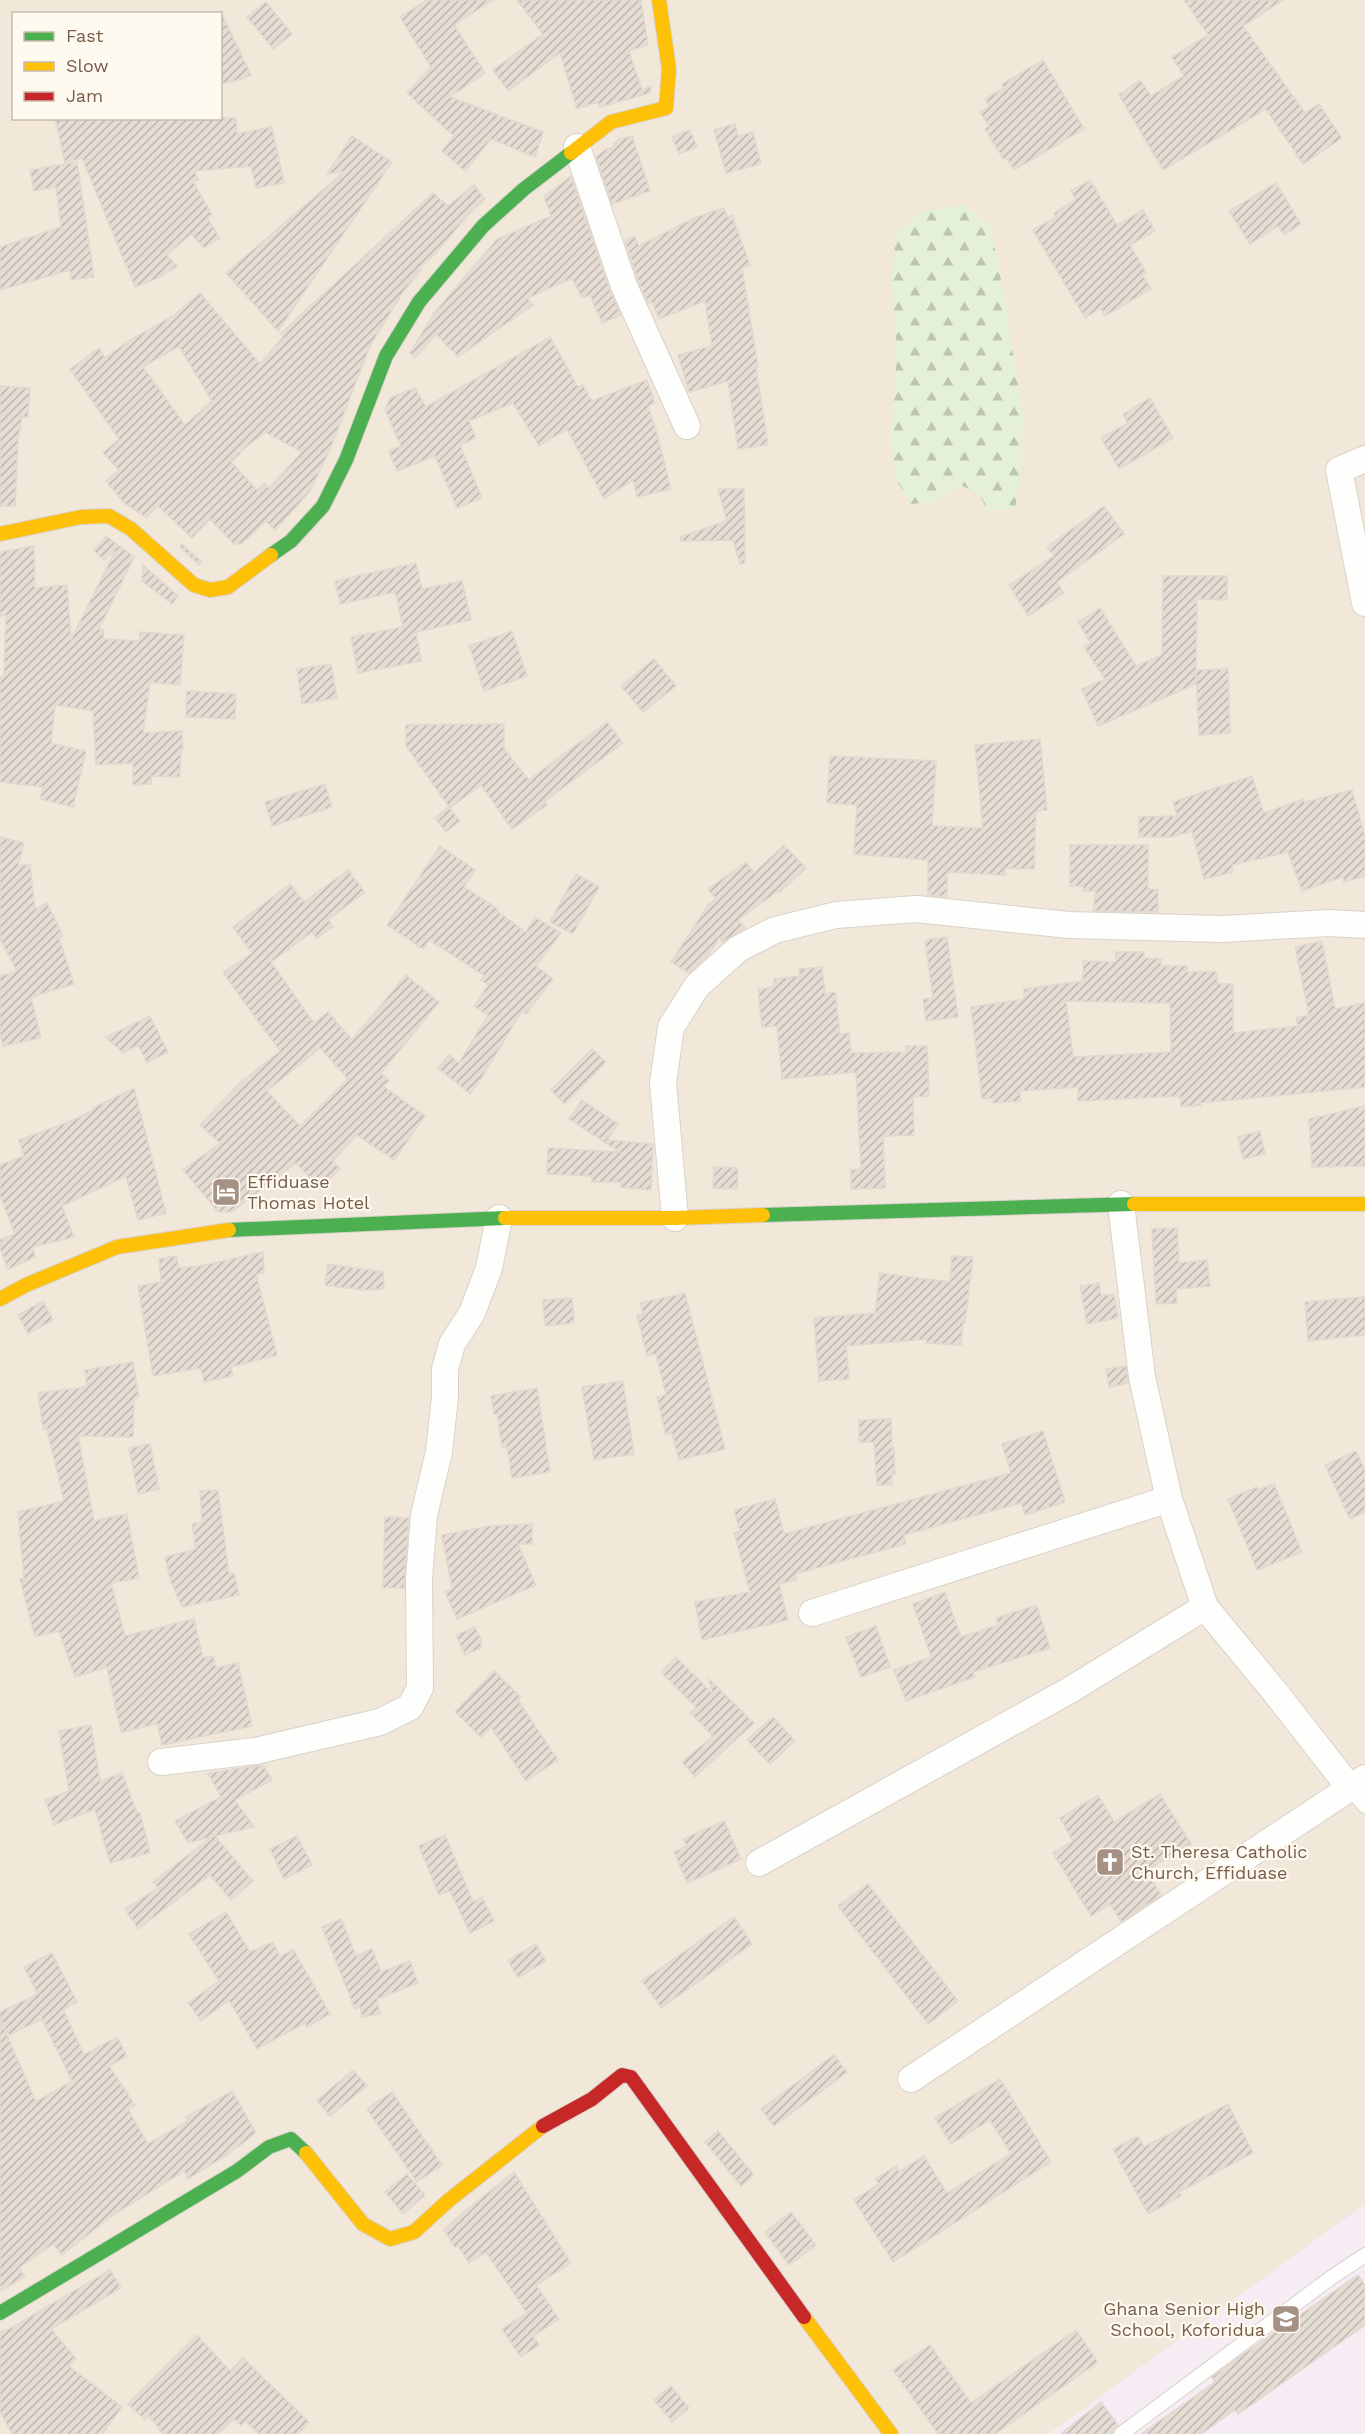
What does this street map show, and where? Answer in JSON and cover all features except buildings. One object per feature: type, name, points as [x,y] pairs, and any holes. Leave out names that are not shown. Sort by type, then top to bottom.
[{"type":"street","points":[[0,534],[81,517],[109,516],[131,530],[194,585],[210,590],[228,587],[291,541],[323,506],[346,460],[386,357],[419,302],[483,226],[524,189],[611,122],[666,108],[670,96],[667,48],[659,0]]},
{"type":"street","points":[[577,147],[624,286],[687,426]]},
{"type":"street","points":[[1365,459],[1339,470],[1365,603]]},
{"type":"street","points":[[675,1218],[663,1083],[670,1027],[698,986],[738,949],[775,930],[836,915],[916,909],[1069,925],[1222,929],[1330,923],[1365,925]]},
{"type":"street","points":[[911,2079],[1360,1791],[1205,1607],[1169,1499],[1142,1377],[1122,1204]]},
{"type":"street","points":[[0,1299],[26,1285],[117,1247],[218,1231],[499,1218],[675,1218],[1122,1204],[1365,1204]]},
{"type":"street","points":[[161,1762],[255,1752],[380,1722],[410,1707],[420,1688],[419,1579],[423,1515],[439,1452],[445,1397],[445,1369],[452,1344],[472,1313],[484,1280],[499,1218]]},
{"type":"street","points":[[812,1614],[1169,1499]]},
{"type":"street","points":[[759,1863],[1070,1690],[1205,1607]]},
{"type":"street","points":[[0,2313],[245,2166],[278,2139],[291,2139],[303,2149],[363,2224],[374,2232],[390,2239],[414,2232],[448,2200],[551,2120],[592,2099],[622,2075],[631,2077],[774,2277],[891,2434]]},
{"type":"lane","points":[[1121,2434],[1365,2255]]},
{"type":"shaded area","points":[[0,0],[1365,0],[1365,2434],[0,2434]]},
{"type":"shaded area","name":"Ghana Senior High School, Koforidua","points":[[1365,2204],[1365,2434],[1049,2434]]},
{"type":"green space","points":[[964,205],[991,228],[1003,290],[1023,419],[1020,480],[1015,508],[988,511],[979,494],[960,485],[935,502],[911,504],[896,479],[891,440],[896,376],[896,329],[891,277],[897,231],[923,212]]},
{"type":"traffic: fast","points":[[271,555],[291,541],[323,506],[346,460],[386,356],[419,302],[483,226],[524,189],[571,153]]},
{"type":"traffic: fast","points":[[763,1215],[1134,1204]]},
{"type":"traffic: fast","points":[[229,1230],[505,1218]]},
{"type":"traffic: fast","points":[[0,2313],[237,2171],[269,2147],[291,2139],[306,2153]]},
{"type":"traffic: slow","points":[[571,153],[611,122],[666,108],[669,69],[659,0]]},
{"type":"traffic: slow","points":[[0,534],[81,517],[109,516],[131,529],[194,585],[210,590],[228,587],[271,555]]},
{"type":"traffic: slow","points":[[1134,1204],[1365,1204]]},
{"type":"traffic: slow","points":[[505,1218],[675,1218],[763,1215]]},
{"type":"traffic: slow","points":[[0,1299],[26,1285],[117,1247],[229,1230]]},
{"type":"traffic: slow","points":[[306,2153],[363,2224],[390,2239],[414,2232],[449,2200],[543,2126]]},
{"type":"traffic: slow","points":[[804,2317],[891,2434]]},
{"type":"traffic: jam","points":[[543,2126],[592,2099],[622,2075],[631,2077],[804,2317]]},
{"type":"place","name":"Effiduase Thomas Hotel","points":[[226,1192]]},
{"type":"place","name":"St. Theresa Catholic Church, Effiduase","points":[[1110,1862]]},
{"type":"place","name":"Ghana Senior High School, Koforidua","points":[[1286,2319]]}]
